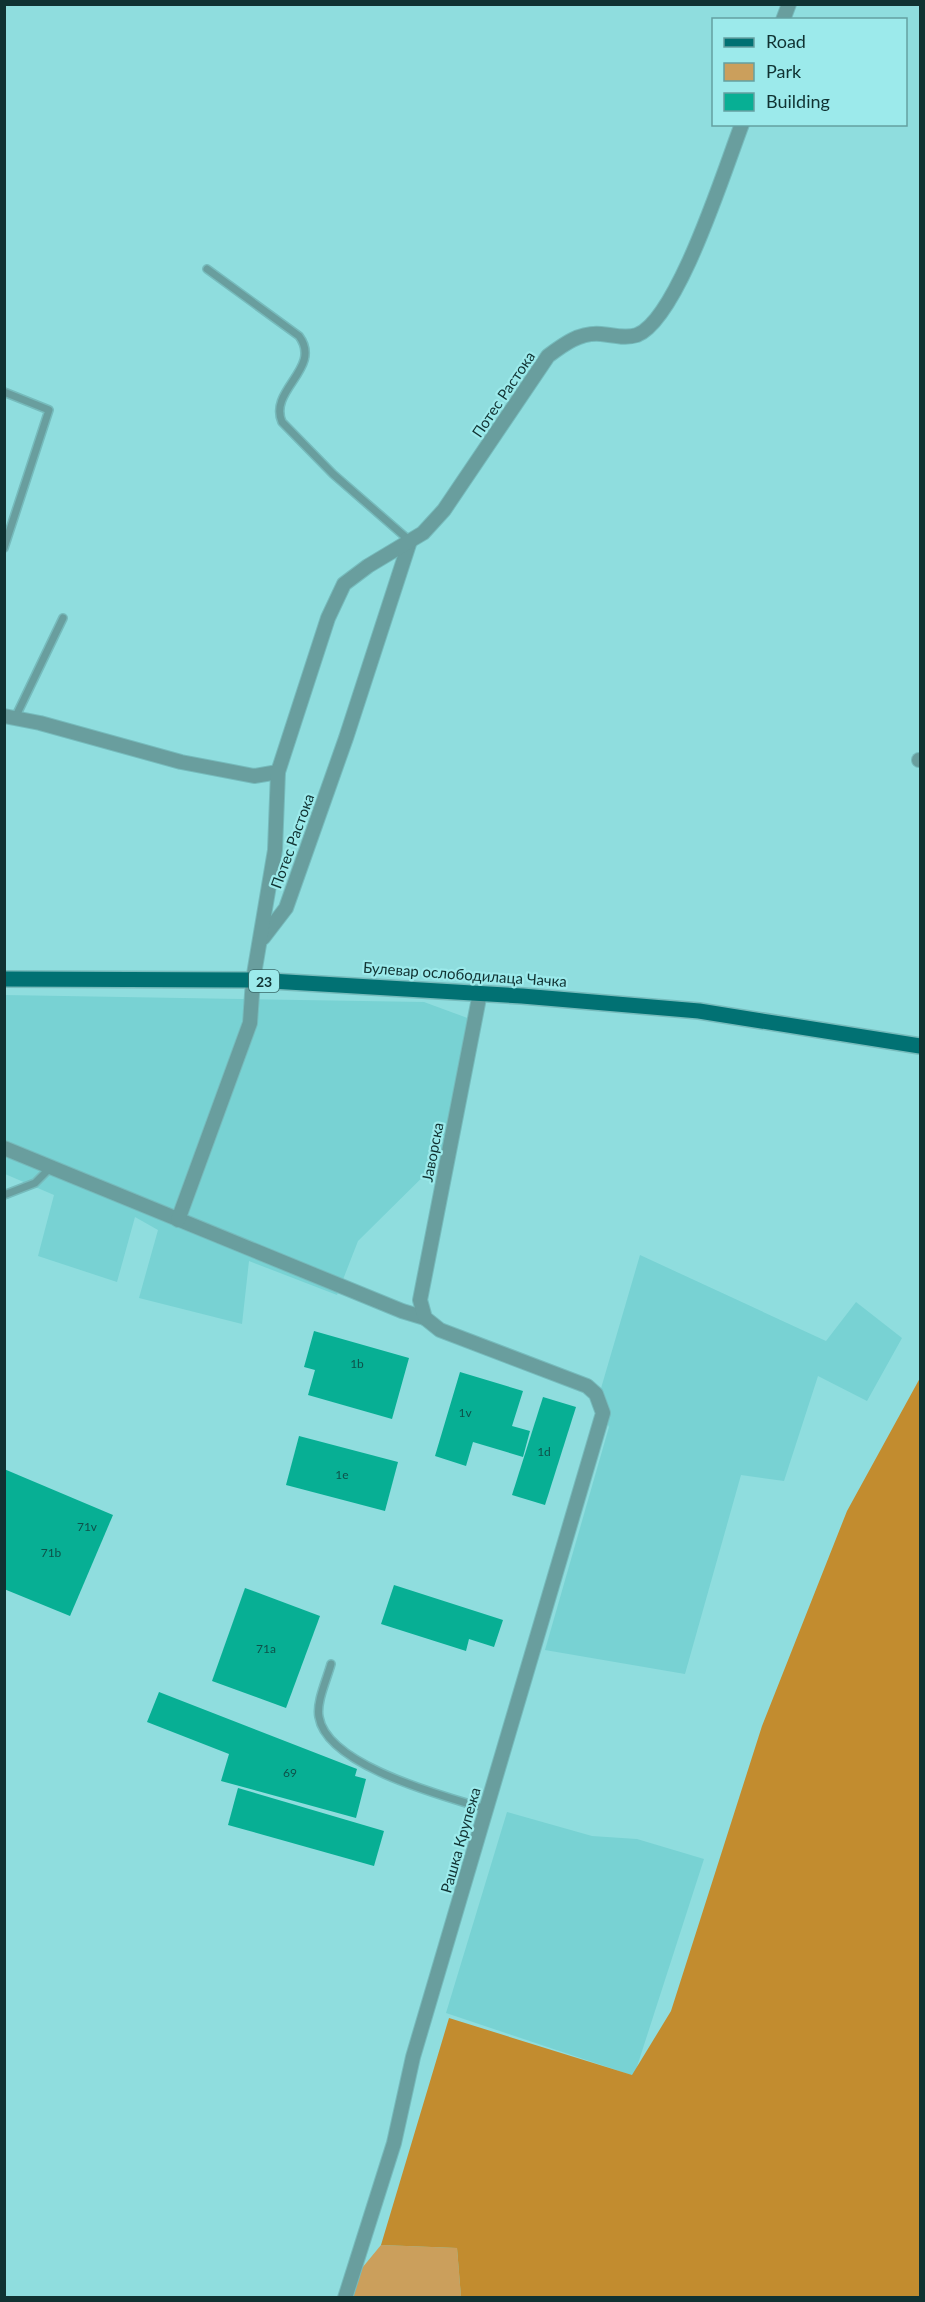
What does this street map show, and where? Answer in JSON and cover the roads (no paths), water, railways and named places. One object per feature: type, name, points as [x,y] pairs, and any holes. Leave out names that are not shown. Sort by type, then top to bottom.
[{"type":"main road","name":"Булевар ослободилаца Чачка","points":[[4,979],[253,980],[480,993],[699,1011],[921,1046]]},
{"type":"street","name":"Потес Растока","points":[[253,980],[274,850],[279,772],[328,618],[344,584],[368,566],[423,533],[444,510],[548,356],[566,342],[588,334],[617,338],[638,335],[656,319],[680,284],[741,126]]},
{"type":"street","name":"Потес Растока","points":[[261,940],[286,908],[346,738],[410,541]]},
{"type":"street","points":[[10,717],[181,762],[254,776],[279,772]]},
{"type":"street","points":[[178,1220],[250,1023],[253,980]]},
{"type":"street","name":"Јаворска","points":[[425,1318],[420,1300],[480,993]]},
{"type":"street","points":[[4,1148],[402,1311],[425,1318]]},
{"type":"street","name":"Рашка Крупежа","points":[[345,2298],[394,2143],[413,2057],[603,1413],[596,1394],[587,1386],[440,1330],[425,1318]]},
{"type":"lane","points":[[207,269],[300,336],[306,354],[281,401],[279,412],[282,422],[333,474],[410,541]]},
{"type":"lane","points":[[4,392],[49,410],[4,548]]},
{"type":"lane","points":[[10,717],[63,618]]},
{"type":"lane","points":[[4,1195],[34,1183],[51,1167]]},
{"type":"lane","points":[[331,1664],[318,1715],[327,1737],[360,1762],[441,1795],[486,1809]]}]
